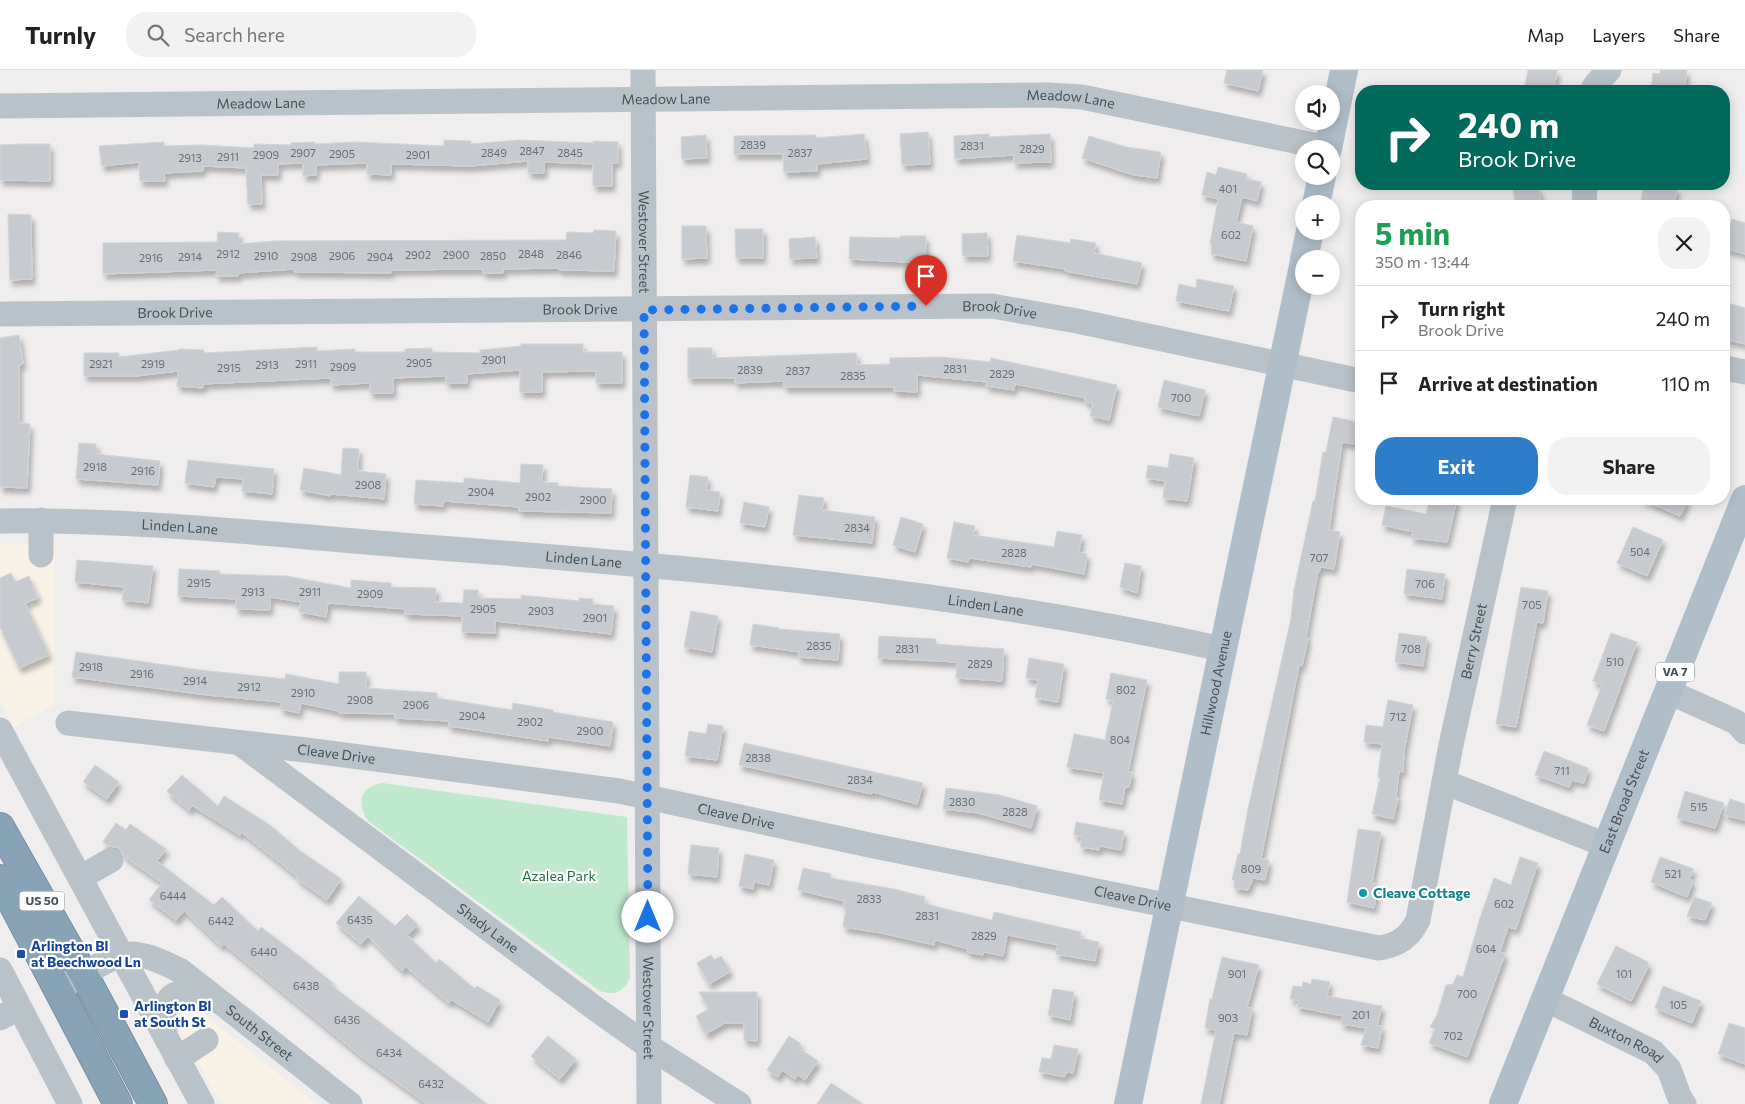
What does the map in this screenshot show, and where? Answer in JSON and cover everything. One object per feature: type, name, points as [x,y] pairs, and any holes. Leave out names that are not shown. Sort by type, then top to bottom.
[{"type":"highway","name":"US 50","points":[[0,827],[84,975],[153,1104]]},
{"type":"highway","name":"US 50","points":[[0,879],[118,1104]]},
{"type":"main road","points":[[1330,140],[1344,70]]},
{"type":"main road","name":"Hillwood Avenue","points":[[1128,1104],[1297,295]]},
{"type":"main road","name":"East Broad Street","points":[[1503,1104],[1745,499]]},
{"type":"street","name":"Westover Street","points":[[643,70],[649,1104]]},
{"type":"street","points":[[1595,85],[1609,70]]},
{"type":"street","name":"Meadow Lane","points":[[0,106],[1074,97],[1295,141]]},
{"type":"street","name":"Brook Drive","points":[[0,314],[992,306],[1077,321],[1355,380]]},
{"type":"street","points":[[1730,369],[1745,372]]},
{"type":"street","name":"Berry Street","points":[[1398,943],[1412,931],[1418,920],[1444,782],[1504,505]]},
{"type":"street","points":[[41,520],[41,555]]},
{"type":"street","name":"Linden Lane","points":[[0,521],[41,520],[198,529],[646,563],[1013,608],[1125,627],[1222,649]]},
{"type":"street","points":[[1667,691],[1736,722],[1745,732]]},
{"type":"street","name":"Cleave Drive","points":[[68,723],[619,791],[884,848],[1366,946],[1379,948],[1398,943]]},
{"type":"street","points":[[12,738],[80,878],[202,1104]]},
{"type":"street","name":"Shady Lane","points":[[241,744],[458,908],[648,1046],[739,1104]]},
{"type":"street","points":[[1444,782],[1606,845]]},
{"type":"street","points":[[80,878],[111,860]]},
{"type":"street","points":[[58,989],[121,955]]},
{"type":"street","name":"South Street","points":[[121,955],[139,956],[169,965],[181,971],[350,1104]]},
{"type":"street","points":[[0,970],[10,1013],[70,1104]]},
{"type":"street","points":[[164,1035],[162,1019],[165,1004],[177,994],[193,992],[226,1005]]},
{"type":"street","name":"Buxton Road","points":[[1545,999],[1653,1052],[1669,1069],[1684,1104]]},
{"type":"street","points":[[177,1059],[206,1040]]},
{"type":"shaded area","points":[[55,543],[55,705],[14,727],[0,702],[0,544]]},
{"type":"shaded area","points":[[190,1007],[197,1009],[316,1104],[221,1104],[180,1029],[178,1020],[182,1012]]},
{"type":"green space","name":"Azalea Park","points":[[382,783],[627,817],[630,977],[625,986],[615,993],[600,991],[368,821],[362,808],[362,797],[369,788]]},
{"type":"building","points":[[1227,70],[1263,70],[1258,91],[1224,83]]},
{"type":"building","points":[[1528,70],[1557,70],[1555,85],[1525,85]]},
{"type":"building","points":[[1661,70],[1687,70],[1685,85],[1652,85],[1653,73],[1660,74]]},
{"type":"building","points":[[928,132],[930,164],[902,165],[900,134]]},
{"type":"building","points":[[864,134],[867,159],[817,164],[817,171],[784,172],[783,154],[734,154],[734,136],[816,135],[816,138]]},
{"type":"building","points":[[989,134],[989,137],[1050,134],[1051,162],[1014,163],[1014,155],[955,159],[954,136]]},
{"type":"building","points":[[706,135],[707,158],[682,159],[681,137]]},
{"type":"building","points":[[1089,136],[1126,147],[1161,152],[1157,178],[1134,175],[1082,158]]},
{"type":"building","points":[[444,140],[471,141],[471,144],[520,140],[593,143],[593,141],[618,142],[618,163],[612,163],[612,186],[593,186],[593,164],[544,162],[544,173],[528,173],[528,161],[470,166],[391,164],[391,175],[367,174],[367,163],[316,165],[316,175],[303,176],[303,163],[278,164],[278,175],[261,175],[262,204],[248,204],[246,168],[203,166],[203,171],[164,173],[165,181],[140,181],[139,162],[102,166],[99,146],[164,142],[164,146],[202,145],[254,148],[254,144],[291,145],[291,143],[355,142],[444,146]]},
{"type":"building","points":[[50,144],[50,181],[0,180],[0,145]]},
{"type":"building","points":[[1218,167],[1247,174],[1246,179],[1261,182],[1257,201],[1242,197],[1236,222],[1253,226],[1246,261],[1211,254],[1212,245],[1210,244],[1218,199],[1202,195],[1207,172],[1216,175]]},
{"type":"building","points":[[1514,190],[1539,190],[1540,200],[1514,200]]},
{"type":"building","points":[[1643,190],[1677,190],[1675,200],[1641,200]]},
{"type":"building","points":[[8,214],[31,215],[32,279],[10,280]]},
{"type":"building","points":[[1732,219],[1745,223],[1745,254],[1730,250],[1730,226]]},
{"type":"building","points":[[682,226],[706,226],[707,258],[682,259]]},
{"type":"building","points":[[735,229],[763,229],[763,258],[736,258]]},
{"type":"building","points":[[594,230],[616,231],[614,271],[559,270],[559,268],[503,269],[503,273],[483,273],[483,269],[391,270],[391,273],[294,272],[294,269],[238,273],[238,276],[216,276],[217,270],[103,274],[103,243],[217,242],[218,232],[239,233],[238,244],[275,241],[566,240],[567,232],[593,233]]},
{"type":"building","points":[[987,233],[988,256],[963,256],[962,234]]},
{"type":"building","points":[[1017,235],[1070,243],[1071,239],[1096,243],[1094,253],[1142,263],[1137,284],[1065,271],[1066,269],[1013,261]]},
{"type":"building","points":[[900,236],[926,236],[925,263],[849,259],[850,237],[900,238]]},
{"type":"building","points":[[815,237],[817,258],[790,259],[789,239]]},
{"type":"building","points":[[1197,279],[1234,286],[1229,311],[1176,301],[1179,284],[1196,288]]},
{"type":"building","points":[[1730,304],[1745,308],[1745,344],[1730,340]]},
{"type":"building","points":[[19,335],[23,364],[19,365],[19,423],[30,424],[27,488],[0,487],[0,338]]},
{"type":"building","points":[[521,344],[583,344],[583,352],[622,352],[622,383],[596,383],[596,371],[542,372],[542,392],[520,392],[520,370],[467,374],[467,383],[446,383],[446,376],[393,378],[393,393],[370,393],[370,383],[331,385],[331,378],[203,384],[203,388],[177,386],[178,371],[137,376],[84,376],[84,353],[119,353],[119,357],[179,349],[204,350],[204,353],[317,347],[317,351],[355,349],[355,352],[405,352],[405,349],[432,348],[432,352],[480,353],[480,350],[521,346]]},
{"type":"building","points":[[688,348],[712,348],[712,358],[856,353],[857,365],[890,364],[890,358],[941,357],[990,362],[991,358],[1117,385],[1109,420],[1090,416],[1093,404],[1085,402],[1085,398],[1015,384],[1014,390],[986,386],[987,382],[917,375],[917,392],[894,391],[894,387],[784,387],[784,381],[735,383],[735,378],[688,378]]},
{"type":"building","points":[[1164,380],[1205,390],[1199,416],[1158,407]]},
{"type":"building","points":[[1333,417],[1355,421],[1354,444],[1342,442],[1329,530],[1340,532],[1334,569],[1320,567],[1320,571],[1318,571],[1306,637],[1308,638],[1302,666],[1299,665],[1261,859],[1269,860],[1265,880],[1253,878],[1248,890],[1234,888],[1235,880],[1232,880],[1238,854],[1240,854],[1248,809],[1291,619],[1294,590],[1313,501],[1315,501],[1323,452],[1326,452]]},
{"type":"building","points":[[79,443],[96,444],[96,454],[160,461],[158,485],[76,479]]},
{"type":"building","points":[[343,448],[359,449],[358,471],[386,474],[384,499],[331,494],[330,496],[300,490],[304,468],[341,475]]},
{"type":"building","points":[[1170,454],[1194,458],[1187,501],[1163,498],[1165,481],[1146,478],[1148,465],[1168,468]]},
{"type":"building","points":[[188,460],[274,469],[272,494],[242,491],[243,479],[216,477],[214,487],[185,483]]},
{"type":"building","points":[[521,464],[543,465],[542,482],[558,483],[558,486],[612,489],[611,513],[519,511],[519,507],[444,501],[443,506],[414,504],[416,480],[464,483],[464,478],[520,483]]},
{"type":"building","points":[[690,475],[708,477],[706,490],[720,492],[718,511],[686,507]]},
{"type":"building","points":[[799,495],[824,498],[822,510],[875,517],[872,543],[793,535]]},
{"type":"building","points":[[744,502],[769,507],[765,527],[740,523]]},
{"type":"building","points":[[1428,505],[1456,505],[1447,542],[1411,538],[1413,532],[1382,525],[1386,506],[1426,514]]},
{"type":"building","points":[[1655,505],[1685,505],[1680,516]]},
{"type":"building","points":[[901,517],[923,524],[915,552],[893,545]]},
{"type":"building","points":[[954,522],[975,526],[973,535],[1054,547],[1057,531],[1082,535],[1079,552],[1087,554],[1084,574],[1031,564],[1031,567],[969,558],[968,562],[947,558]]},
{"type":"building","points":[[1633,527],[1663,540],[1647,576],[1617,563]]},
{"type":"building","points":[[77,560],[153,566],[148,603],[122,600],[124,587],[75,582]]},
{"type":"building","points":[[1125,563],[1141,566],[1137,593],[1120,587]]},
{"type":"building","points":[[179,569],[220,571],[220,574],[286,576],[351,588],[351,580],[391,583],[391,587],[436,588],[435,602],[463,603],[464,590],[478,590],[478,598],[521,599],[521,595],[579,601],[579,598],[593,599],[592,604],[614,606],[611,634],[495,621],[495,633],[462,632],[462,616],[405,614],[405,609],[328,603],[326,617],[299,612],[301,602],[270,597],[270,610],[236,609],[236,599],[178,596]]},
{"type":"building","points":[[1407,569],[1445,574],[1442,599],[1404,594]]},
{"type":"building","points":[[11,573],[15,582],[29,576],[38,598],[25,603],[49,655],[19,668],[0,627],[0,578]]},
{"type":"building","points":[[1521,587],[1548,591],[1543,623],[1537,622],[1516,727],[1496,724]]},
{"type":"building","points":[[691,611],[718,616],[712,652],[684,647]]},
{"type":"building","points":[[753,624],[779,629],[840,634],[838,660],[798,657],[799,652],[750,645]]},
{"type":"building","points":[[1399,633],[1427,637],[1423,666],[1395,662]]},
{"type":"building","points":[[1611,633],[1637,642],[1604,731],[1587,725],[1602,685],[1593,681]]},
{"type":"building","points":[[879,636],[936,639],[936,644],[1004,649],[1002,681],[956,678],[957,662],[878,658]]},
{"type":"building","points":[[76,652],[200,670],[285,679],[286,674],[339,684],[339,672],[366,672],[366,688],[437,693],[437,698],[512,710],[513,703],[613,722],[610,746],[548,737],[548,741],[449,726],[449,721],[395,718],[395,714],[339,713],[339,711],[301,703],[299,713],[280,709],[281,702],[207,695],[72,677]]},
{"type":"building","points":[[1029,658],[1064,664],[1058,702],[1035,698],[1038,680],[1026,678]]},
{"type":"building","points":[[1111,673],[1147,680],[1128,772],[1132,772],[1129,787],[1125,787],[1122,804],[1099,800],[1104,773],[1067,767],[1074,734],[1105,740],[1113,701],[1106,699]]},
{"type":"building","points":[[1388,700],[1413,705],[1404,751],[1403,772],[1399,771],[1396,798],[1398,798],[1393,819],[1372,814],[1380,778],[1378,777],[1382,744],[1364,742],[1366,725],[1383,727]]},
{"type":"building","points":[[708,724],[723,726],[717,760],[685,756],[689,731],[706,734]]},
{"type":"building","points":[[744,743],[923,783],[917,804],[873,792],[872,794],[739,765]]},
{"type":"building","points":[[1544,751],[1588,768],[1584,783],[1572,780],[1569,787],[1535,775]]},
{"type":"building","points":[[95,765],[119,782],[107,799],[83,782]]},
{"type":"building","points":[[182,775],[218,806],[224,796],[270,825],[299,850],[341,879],[327,900],[297,879],[298,877],[241,832],[240,835],[193,806],[189,810],[167,791]]},
{"type":"building","points":[[946,788],[1000,795],[1037,806],[1031,828],[978,813],[943,809]]},
{"type":"building","points":[[1685,791],[1724,803],[1715,828],[1677,818]]},
{"type":"building","points":[[1730,799],[1745,804],[1745,820],[1724,815]]},
{"type":"building","points":[[1076,822],[1124,831],[1121,850],[1100,846],[1099,850],[1080,847],[1082,837],[1074,835]]},
{"type":"building","points":[[116,823],[126,830],[130,824],[166,849],[157,861],[214,905],[222,897],[258,931],[261,927],[333,983],[331,985],[487,1104],[427,1104],[362,1057],[224,944],[221,946],[184,911],[176,920],[149,900],[162,883],[125,857],[119,848],[109,846],[103,842]]},
{"type":"building","points":[[1358,829],[1381,832],[1372,883],[1378,884],[1374,908],[1347,902]]},
{"type":"building","points":[[691,845],[719,848],[717,877],[688,874]]},
{"type":"building","points":[[745,854],[774,860],[769,885],[754,882],[753,889],[739,886]]},
{"type":"building","points":[[1520,857],[1538,863],[1516,929],[1508,927],[1500,952],[1505,954],[1467,1057],[1429,1043],[1435,1029],[1430,1027],[1437,1015],[1446,985],[1453,984],[1457,975],[1463,977],[1494,878],[1511,885]]},
{"type":"building","points":[[1660,857],[1694,869],[1689,879],[1693,881],[1687,897],[1651,882]]},
{"type":"building","points":[[803,868],[831,874],[830,878],[894,889],[925,897],[924,903],[992,920],[994,912],[1081,932],[1080,938],[1099,942],[1095,961],[1056,954],[1058,945],[1007,935],[1003,956],[984,952],[983,955],[967,952],[968,949],[935,940],[934,945],[843,927],[846,908],[843,908],[844,901],[798,890]]},
{"type":"building","points":[[359,896],[395,926],[407,914],[418,925],[407,935],[436,963],[439,959],[475,989],[477,986],[500,1000],[488,1022],[452,1000],[449,1003],[406,967],[402,971],[368,936],[361,944],[336,923]]},
{"type":"building","points":[[1694,897],[1712,903],[1705,920],[1687,916]]},
{"type":"building","points":[[1616,946],[1648,962],[1648,967],[1631,1001],[1597,984]]},
{"type":"building","points":[[711,955],[714,960],[721,956],[730,972],[709,984],[697,963]]},
{"type":"building","points":[[1222,957],[1259,965],[1247,1007],[1252,1008],[1247,1035],[1234,1033],[1219,1104],[1201,1104],[1216,1030],[1205,1028],[1210,999],[1212,999]]},
{"type":"building","points":[[1312,979],[1330,982],[1327,996],[1382,1006],[1377,1026],[1382,1026],[1378,1048],[1361,1045],[1366,1028],[1341,1024],[1343,1016],[1297,1007],[1298,1000],[1290,999],[1293,986],[1302,987],[1303,982],[1311,984]]},
{"type":"building","points":[[1663,986],[1701,1001],[1692,1023],[1655,1008]]},
{"type":"building","points":[[1053,989],[1074,992],[1070,1020],[1048,1015]]},
{"type":"building","points":[[699,992],[757,992],[757,1041],[744,1040],[744,1023],[725,1023],[706,1034],[696,1016],[709,1009]]},
{"type":"building","points":[[1729,1023],[1745,1028],[1745,1064],[1718,1054]]},
{"type":"building","points":[[548,1036],[576,1059],[560,1079],[531,1056]]},
{"type":"building","points":[[789,1036],[801,1044],[798,1048],[818,1061],[805,1080],[798,1075],[795,1079],[782,1070],[778,1077],[767,1070]]},
{"type":"building","points":[[1054,1045],[1078,1049],[1073,1073],[1066,1072],[1065,1077],[1039,1072],[1042,1058],[1051,1059]]},
{"type":"building","points":[[831,1083],[863,1104],[817,1104]]},
{"type":"place","name":"Cleave Cottage","points":[[1363,893]]},
{"type":"place","name":"Arlington Bl at Beechwood Ln","points":[[21,954]]},
{"type":"place","name":"Arlington Bl at South St","points":[[124,1014]]},
{"type":"route","points":[[648,917],[644,310],[926,306]]}]
